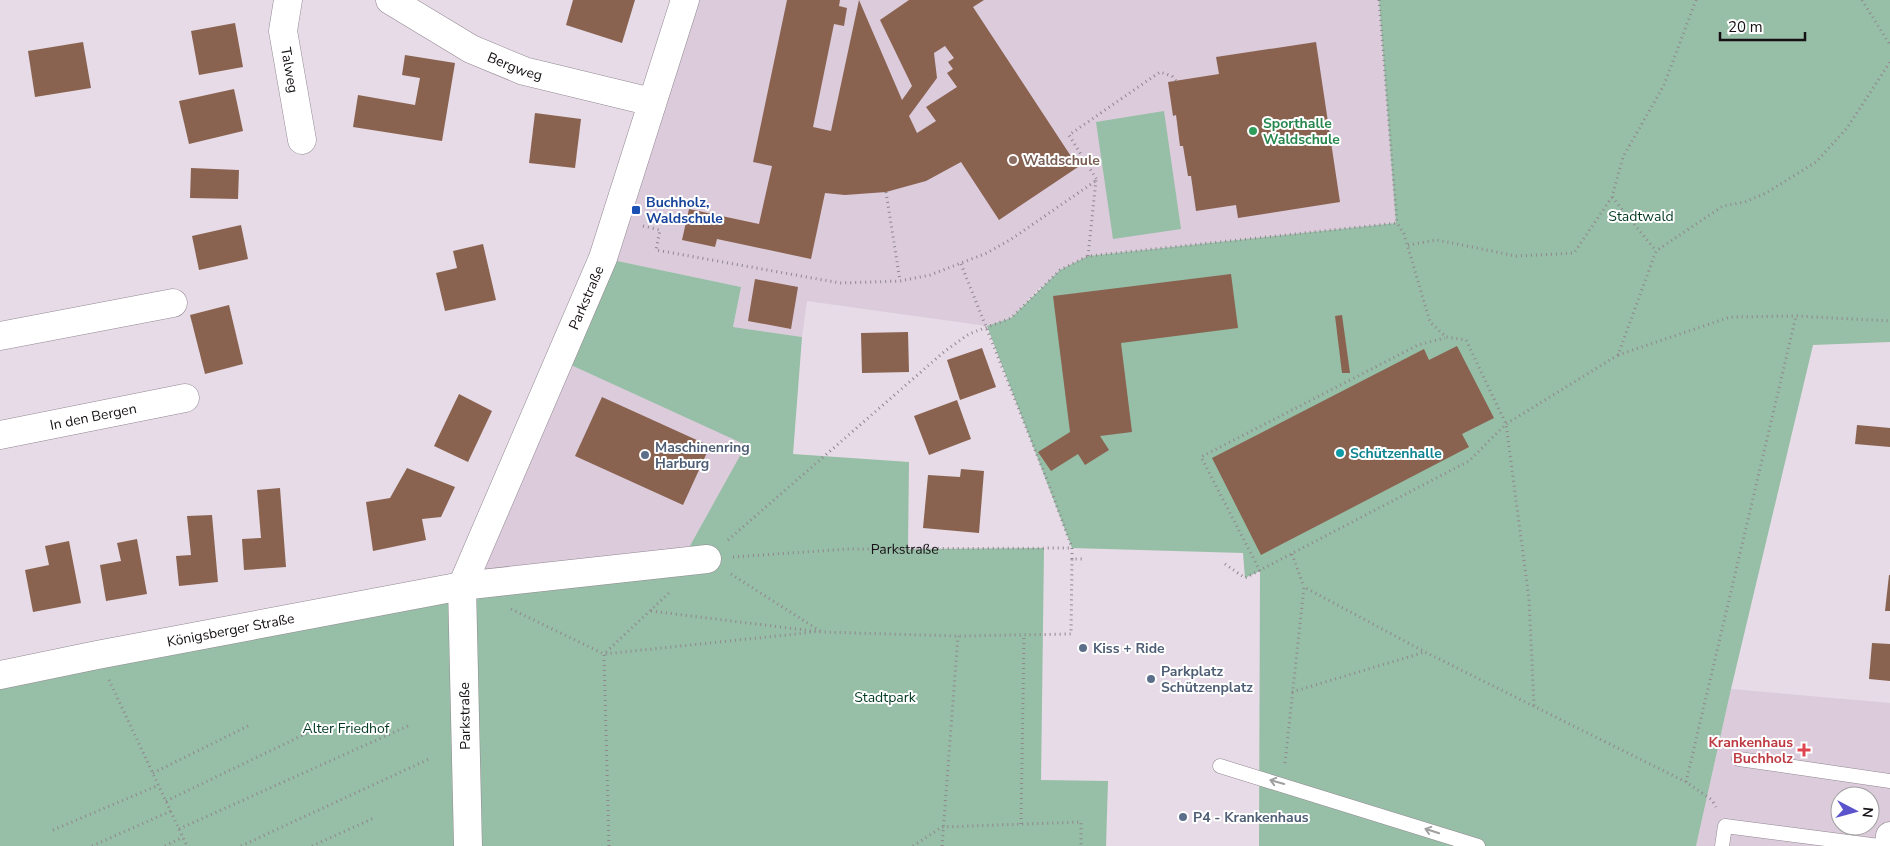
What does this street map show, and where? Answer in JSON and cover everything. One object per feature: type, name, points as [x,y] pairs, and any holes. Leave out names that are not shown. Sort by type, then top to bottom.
[{"type":"street","name":"Talweg","points":[[288,0],[283,31],[302,140]]},
{"type":"street","name":"Bergweg","points":[[390,0],[471,49],[524,71],[652,102]]},
{"type":"street","name":"Parkstraße","points":[[468,846],[462,586],[603,258],[685,0]]},
{"type":"street","points":[[0,336],[173,303]]},
{"type":"street","name":"In den Bergen","points":[[0,435],[186,398]]},
{"type":"street","points":[[462,586],[707,559]]},
{"type":"street","name":"Königsberger Straße","points":[[0,675],[97,654],[462,586]]},
{"type":"street","points":[[1889,846],[1890,836]]},
{"type":"lane","points":[[1739,759],[1890,781]]},
{"type":"lane","points":[[1220,766],[1478,846]]},
{"type":"lane","points":[[1722,846],[1725,826],[1878,846]]},
{"type":"path","points":[[1379,0],[1396,223],[1404,234],[1408,245],[1430,322],[1446,337]]},
{"type":"path","points":[[1408,245],[1437,240],[1516,256],[1574,253],[1612,197],[1623,157],[1664,86],[1696,0]]},
{"type":"path","points":[[1862,0],[1890,45]]},
{"type":"path","points":[[1618,355],[1656,251],[1723,206],[1745,202],[1766,193],[1816,162],[1847,128],[1890,62]]},
{"type":"path","points":[[1088,256],[1096,180],[1068,135],[1160,72],[1172,76],[1176,81]]},
{"type":"path","points":[[616,218],[660,230],[656,250],[840,283],[870,284],[930,275],[987,253],[1013,238],[1096,180]]},
{"type":"path","points":[[886,192],[900,281]]},
{"type":"path","points":[[1612,197],[1656,251]]},
{"type":"path","points":[[821,632],[707,559],[945,351],[969,334],[1011,318],[1060,270],[1088,256],[1396,223]]},
{"type":"path","points":[[609,846],[604,654],[651,610],[821,632],[958,636],[1072,634],[1072,548],[987,326],[961,264]]},
{"type":"path","points":[[1686,782],[1796,316]]},
{"type":"path","points":[[1225,564],[1245,578],[1469,461],[1506,424],[1618,355],[1730,317],[1796,316],[1890,321]]},
{"type":"path","points":[[1260,571],[1201,457],[1418,345],[1446,337],[1466,340],[1506,424],[1529,599],[1534,707]]},
{"type":"path","name":"Parkstraße","points":[[707,559],[848,549],[1072,548]]},
{"type":"path","points":[[1282,784],[1304,587],[1292,554]]},
{"type":"path","points":[[1072,559],[1085,559]]},
{"type":"path","points":[[1304,587],[1425,652],[1686,782],[1712,800],[1725,826]]},
{"type":"path","points":[[506,607],[604,654],[821,632]]},
{"type":"path","points":[[1021,824],[1024,635]]},
{"type":"path","points":[[942,846],[958,636]]},
{"type":"path","points":[[1292,692],[1425,652]]},
{"type":"path","points":[[97,654],[187,846]]},
{"type":"path","points":[[166,801],[324,724]]},
{"type":"path","points":[[179,829],[410,724]]},
{"type":"path","points":[[153,773],[250,725]]},
{"type":"path","points":[[241,846],[429,759]]},
{"type":"path","points":[[53,830],[158,785]]},
{"type":"path","points":[[92,846],[171,811]]},
{"type":"path","points":[[312,846],[374,818]]},
{"type":"path","points":[[913,846],[942,828],[1081,822],[1081,846]]},
{"type":"path","points":[[165,846],[183,837]]},
{"type":"shaded area","name":"Waldschule","points":[[685,0],[1379,0],[1397,223],[1088,256],[1038,289],[1011,318],[987,326],[807,301],[802,337],[733,327],[741,287],[603,258]]},
{"type":"shaded area","points":[[560,360],[747,445],[681,562],[462,586]]},
{"type":"shaded area","name":"Krankenhaus Buchholz","points":[[1731,689],[1890,703],[1890,846],[1696,846]]},
{"type":"green space","name":"Stadtwald","points":[[1379,0],[1890,0],[1890,342],[1813,345],[1731,689],[1696,846],[1259,846],[1260,571],[1245,578],[1243,553],[1072,548],[987,326],[1011,318],[1060,270],[1088,256],[1396,223]]},
{"type":"green space","points":[[1164,111],[1181,229],[1113,239],[1096,122]]},
{"type":"green space","points":[[603,258],[741,287],[733,327],[802,337],[793,454],[909,462],[908,549],[1044,548],[1041,780],[1108,781],[1106,846],[0,846],[0,675],[681,562],[746,445],[560,360]]},
{"type":"building","points":[[573,0],[635,0],[622,43],[566,25]]},
{"type":"building","points":[[787,0],[840,0],[839,6],[847,8],[844,26],[834,24],[813,127],[831,131],[859,0],[902,100],[912,86],[880,20],[909,0],[984,0],[973,7],[1078,167],[999,220],[961,162],[926,181],[886,192],[845,195],[825,193],[811,259],[717,239],[715,247],[682,240],[689,209],[759,224],[772,166],[753,162]],"holes":[[[945,46],[954,58],[948,62],[953,69],[947,73],[957,87],[926,107],[936,121],[917,133],[909,116],[937,78],[934,53]]]},
{"type":"building","points":[[235,23],[243,67],[199,75],[191,31]]},
{"type":"building","points":[[83,42],[91,88],[35,97],[28,51]]},
{"type":"building","name":"Sporthalle Waldschule","points":[[1316,42],[1340,202],[1238,218],[1236,205],[1196,211],[1191,176],[1188,176],[1183,146],[1180,146],[1176,115],[1173,116],[1168,82],[1219,74],[1216,57]]},
{"type":"building","points":[[405,55],[455,63],[442,141],[353,127],[358,95],[415,105],[420,78],[402,75]]},
{"type":"building","points":[[234,89],[243,131],[189,144],[179,101]]},
{"type":"building","points":[[535,113],[581,119],[575,168],[529,163]]},
{"type":"building","points":[[191,168],[239,170],[238,199],[190,198]]},
{"type":"building","points":[[241,225],[248,259],[199,270],[192,236]]},
{"type":"building","points":[[483,244],[496,300],[445,311],[436,273],[457,268],[453,251]]},
{"type":"building","points":[[1231,274],[1238,328],[1121,343],[1132,432],[1100,436],[1109,450],[1085,465],[1078,454],[1051,471],[1038,452],[1070,432],[1053,296]]},
{"type":"building","points":[[755,279],[798,287],[791,329],[748,321]]},
{"type":"building","points":[[229,305],[243,364],[205,374],[190,315]]},
{"type":"building","points":[[1342,315],[1350,373],[1342,373],[1335,316]]},
{"type":"building","points":[[908,332],[909,372],[862,373],[861,333]]},
{"type":"building","name":"Schützenhalle","points":[[1457,346],[1494,418],[1462,434],[1469,447],[1261,555],[1212,458],[1424,349],[1429,360]]},
{"type":"building","points":[[982,348],[996,387],[960,400],[947,360]]},
{"type":"building","points":[[459,394],[492,411],[468,462],[434,446]]},
{"type":"building","points":[[602,397],[710,446],[683,505],[575,456]]},
{"type":"building","points":[[957,400],[971,439],[929,455],[914,416]]},
{"type":"building","points":[[1857,425],[1890,428],[1890,447],[1855,444]]},
{"type":"building","points":[[407,468],[455,487],[441,517],[422,519],[426,540],[373,551],[366,502],[390,498]]},
{"type":"building","points":[[961,469],[984,471],[979,533],[923,528],[928,475],[960,477]]},
{"type":"building","points":[[280,488],[286,567],[244,570],[242,539],[261,538],[257,490]]},
{"type":"building","points":[[212,515],[218,582],[179,586],[176,556],[191,555],[187,516]]},
{"type":"building","points":[[137,539],[147,594],[106,601],[100,565],[121,561],[117,543]]},
{"type":"building","points":[[69,541],[81,603],[33,612],[25,570],[49,565],[45,546]]},
{"type":"building","points":[[1889,575],[1890,611],[1885,611]]},
{"type":"building","points":[[1872,643],[1890,644],[1890,681],[1869,679]]},
{"type":"place","name":"Sporthalle Waldschule","points":[[1253,131]]},
{"type":"place","name":"Waldschule","points":[[1013,160]]},
{"type":"place","name":"Buchholz, Waldschule","points":[[636,210]]},
{"type":"place","name":"Schützenhalle","points":[[1340,453]]},
{"type":"place","name":"Maschinenring Harburg","points":[[645,455]]},
{"type":"place","name":"Kiss + Ride","points":[[1083,648]]},
{"type":"place","name":"Parkplatz Schützenplatz","points":[[1151,679]]},
{"type":"place","name":"Krankenhaus Buchholz","points":[[1804,750]]},
{"type":"place","name":"P4 - Krankenhaus","points":[[1183,817]]},
{"type":"park label","name":"Stadtpark","points":[[885,697]]},
{"type":"park label","name":"Alter Friedhof","points":[[346,728]]}]
